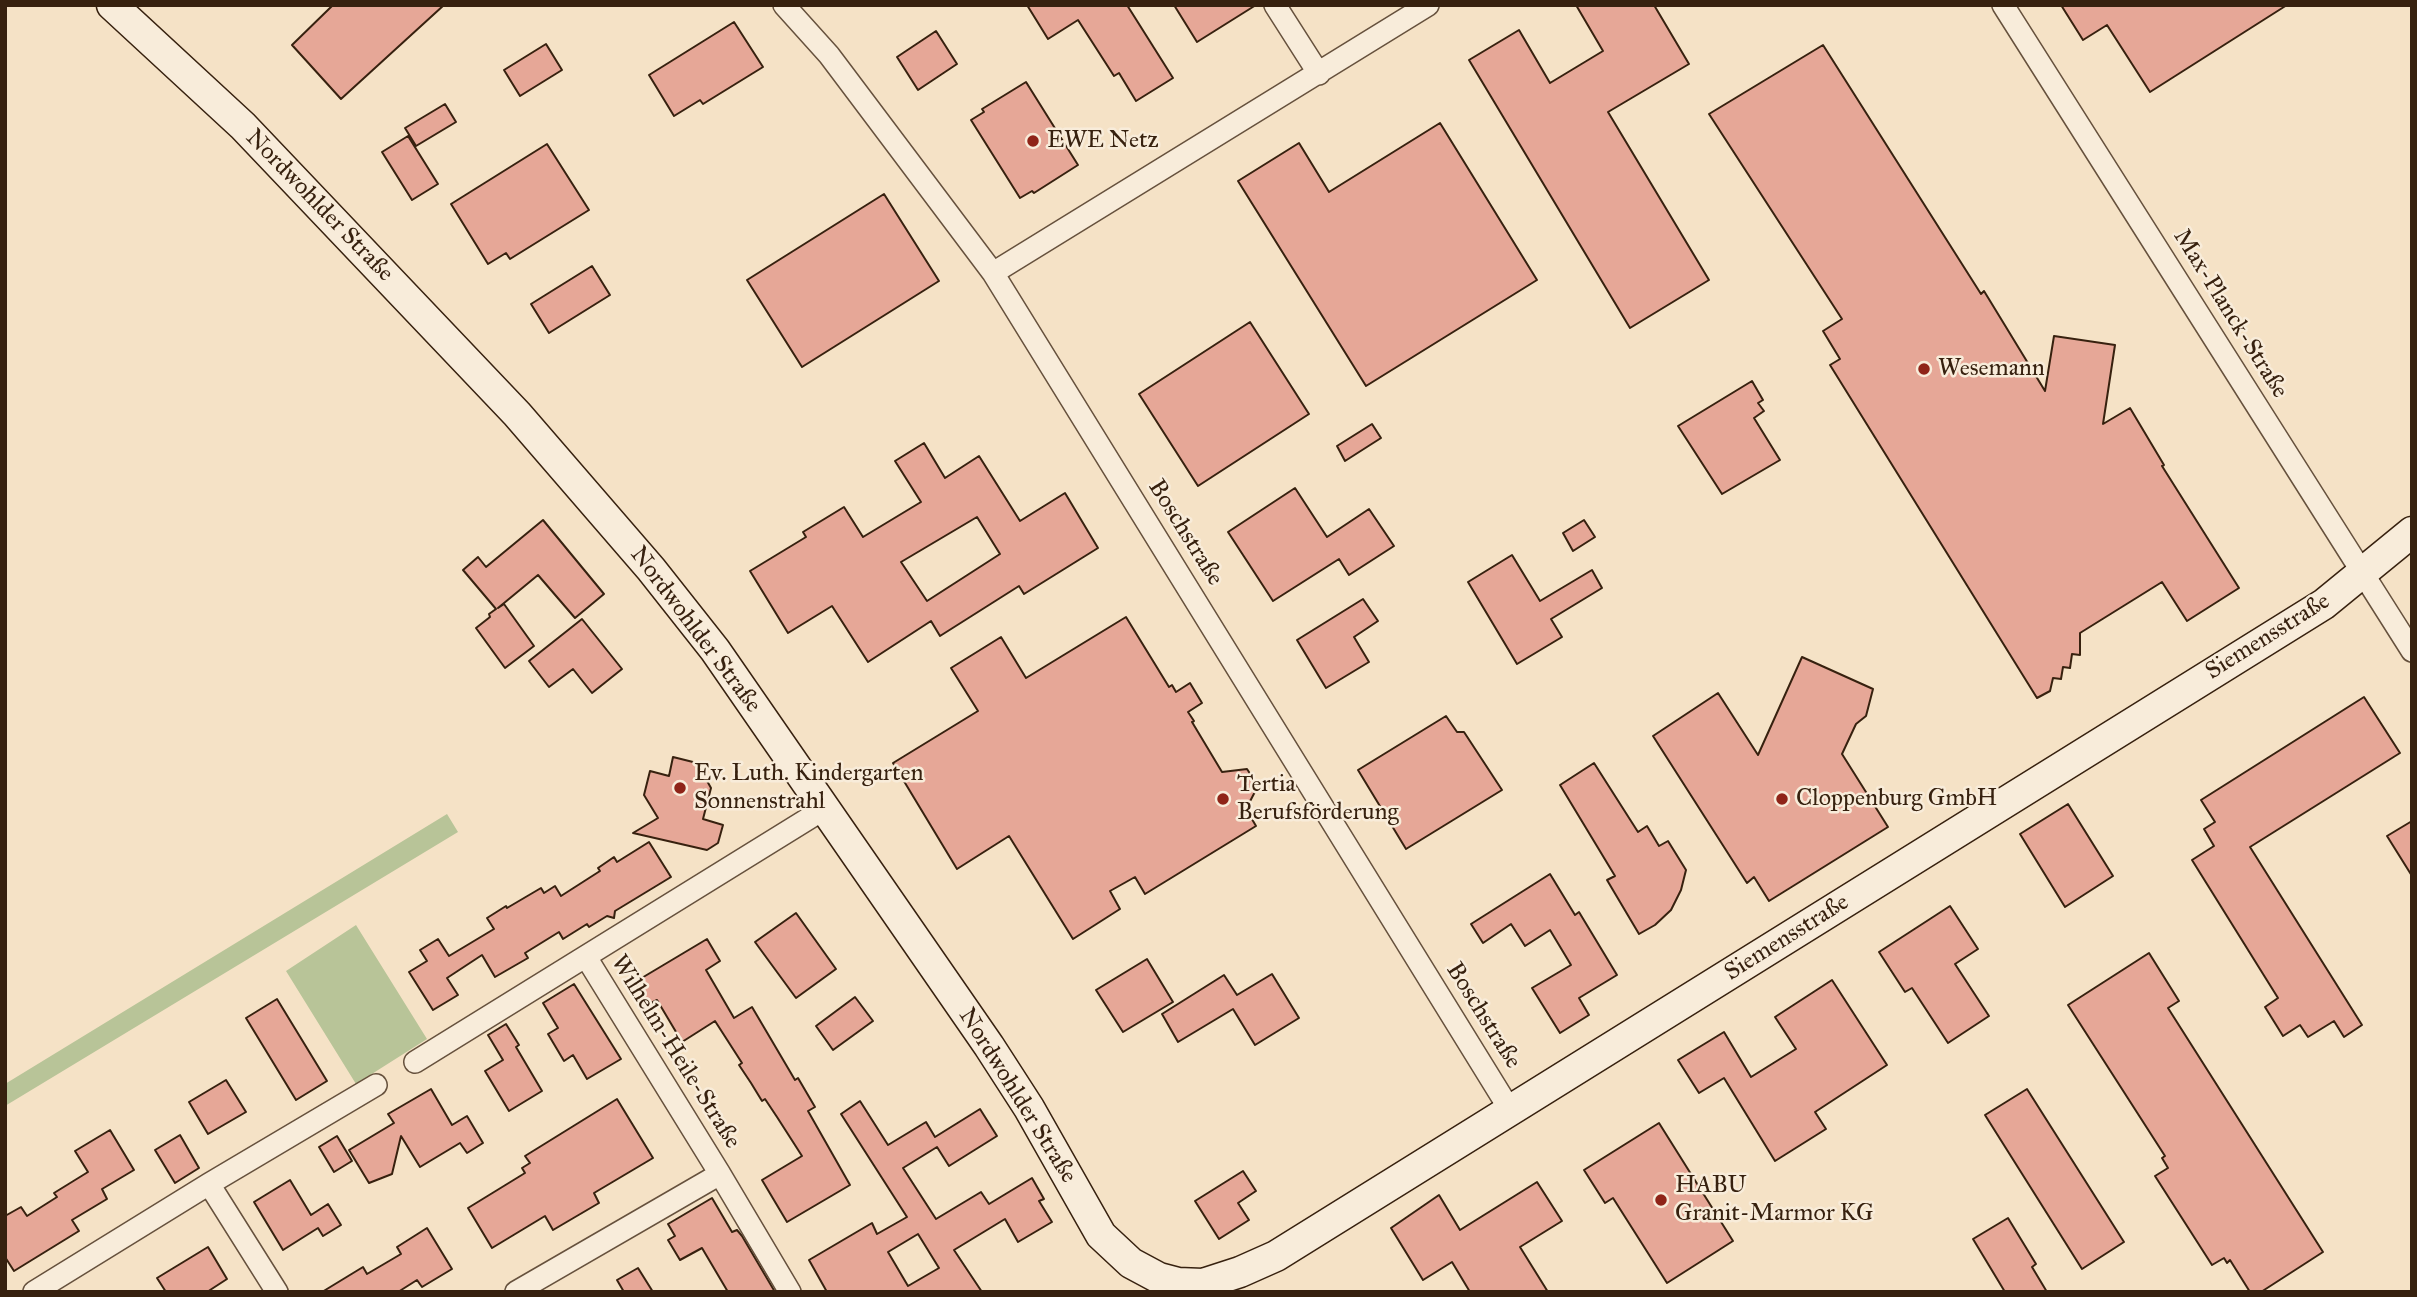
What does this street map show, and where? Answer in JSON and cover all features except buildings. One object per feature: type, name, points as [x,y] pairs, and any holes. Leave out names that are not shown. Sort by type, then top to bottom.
[{"type":"main road","name":"Nordwohlder Straße","points":[[112,5],[243,126],[517,414],[651,569],[715,650],[1029,1108],[1101,1234],[1131,1264],[1159,1278],[1200,1288]]},
{"type":"main road","name":"Siemensstraße","points":[[1200,1288],[1276,1256],[2324,604],[2412,532]]},
{"type":"street","name":"Boschstraße","points":[[784,5],[829,55],[993,273],[1510,1110]]},
{"type":"street","points":[[1275,5],[1320,74]]},
{"type":"street","points":[[993,273],[1428,5]]},
{"type":"street","name":"Max-Planck-Straße","points":[[2003,5],[2412,651]]},
{"type":"street","name":"Wilhelm-Heile-Straße","points":[[415,1062],[824,809]]},
{"type":"street","name":"Wilhelm-Heile-Straße","points":[[586,957],[790,1292]]},
{"type":"street","points":[[34,1292],[376,1085]]},
{"type":"street","name":"Wilhelm-Heile-Straße","points":[[530,1288],[720,1174]]},
{"type":"street","points":[[209,1184],[277,1292]]},
{"type":"green space","points":[[447,814],[458,832],[5,1106],[5,1084]]},
{"type":"green space","points":[[356,925],[427,1039],[356,1084],[286,971]]},
{"type":"place","name":"EWE Netz","points":[[1033,141]]},
{"type":"place","name":"Wesemann","points":[[1924,369]]},
{"type":"place","name":"Ev. Luth. Kindergarten Sonnenstrahl","points":[[680,788]]},
{"type":"place","name":"Tertia Berufsförderung","points":[[1223,799]]},
{"type":"place","name":"Cloppenburg GmbH","points":[[1782,799]]},
{"type":"place","name":"HABU Granit-Marmor KG","points":[[1661,1200]]}]
